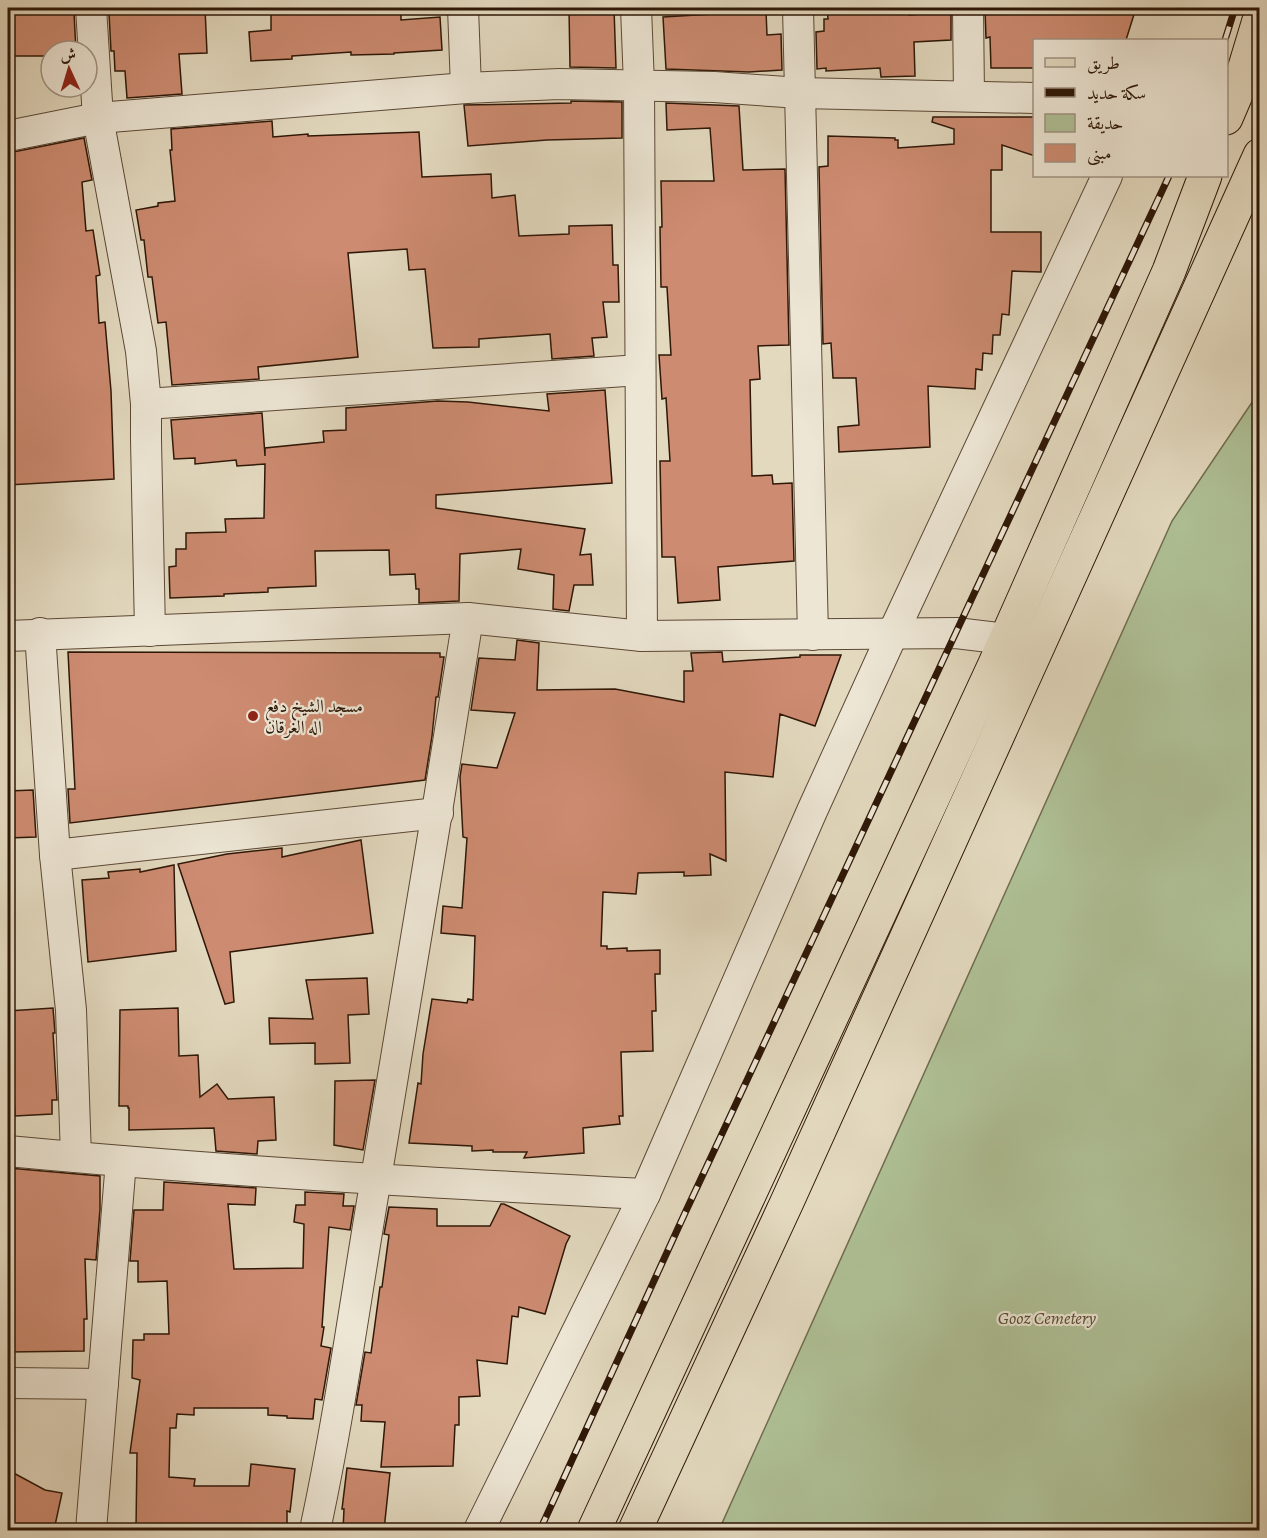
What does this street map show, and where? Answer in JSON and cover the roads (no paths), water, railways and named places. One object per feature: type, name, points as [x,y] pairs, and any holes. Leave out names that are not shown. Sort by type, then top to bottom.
[{"type":"main road","points":[[1228,109],[1238,90],[1260,17]]},
{"type":"main road","points":[[635,1530],[787,1202],[1260,155]]},
{"type":"main road","points":[[594,1530],[1006,639],[1169,271],[1205,177]]},
{"type":"street","points":[[91,8],[98,118],[141,351],[146,404],[150,631]]},
{"type":"street","points":[[464,8],[466,88]]},
{"type":"street","points":[[636,8],[639,85],[642,636]]},
{"type":"street","points":[[798,8],[813,635]]},
{"type":"street","points":[[968,8],[969,96]]},
{"type":"street","points":[[8,136],[98,118],[466,88],[559,84],[714,87],[800,93],[1033,98]]},
{"type":"street","points":[[479,1530],[645,1194],[893,633],[1107,177]]},
{"type":"street","points":[[146,404],[640,370]]},
{"type":"street","points":[[8,636],[468,618],[642,636],[957,633],[1006,639]]},
{"type":"street","points":[[315,1530],[339,1406],[438,813],[468,618]]},
{"type":"street","points":[[40,633],[56,855],[71,1010],[76,1157]]},
{"type":"street","points":[[56,855],[438,813]]},
{"type":"street","points":[[8,1151],[376,1180],[645,1194]]},
{"type":"street","points":[[91,1530],[121,1161]]},
{"type":"street","points":[[8,1383],[103,1384]]},
{"type":"railway","points":[[1225,39],[1235,8]]},
{"type":"railway","points":[[540,1530],[685,1213],[1169,177]]},
{"type":"place","name":"مسجد الشيخ دفع اله الغرقان","points":[[253,716]]},
{"type":"park label","name":"Gooz Cemetery","points":[[1047,1318]]}]
